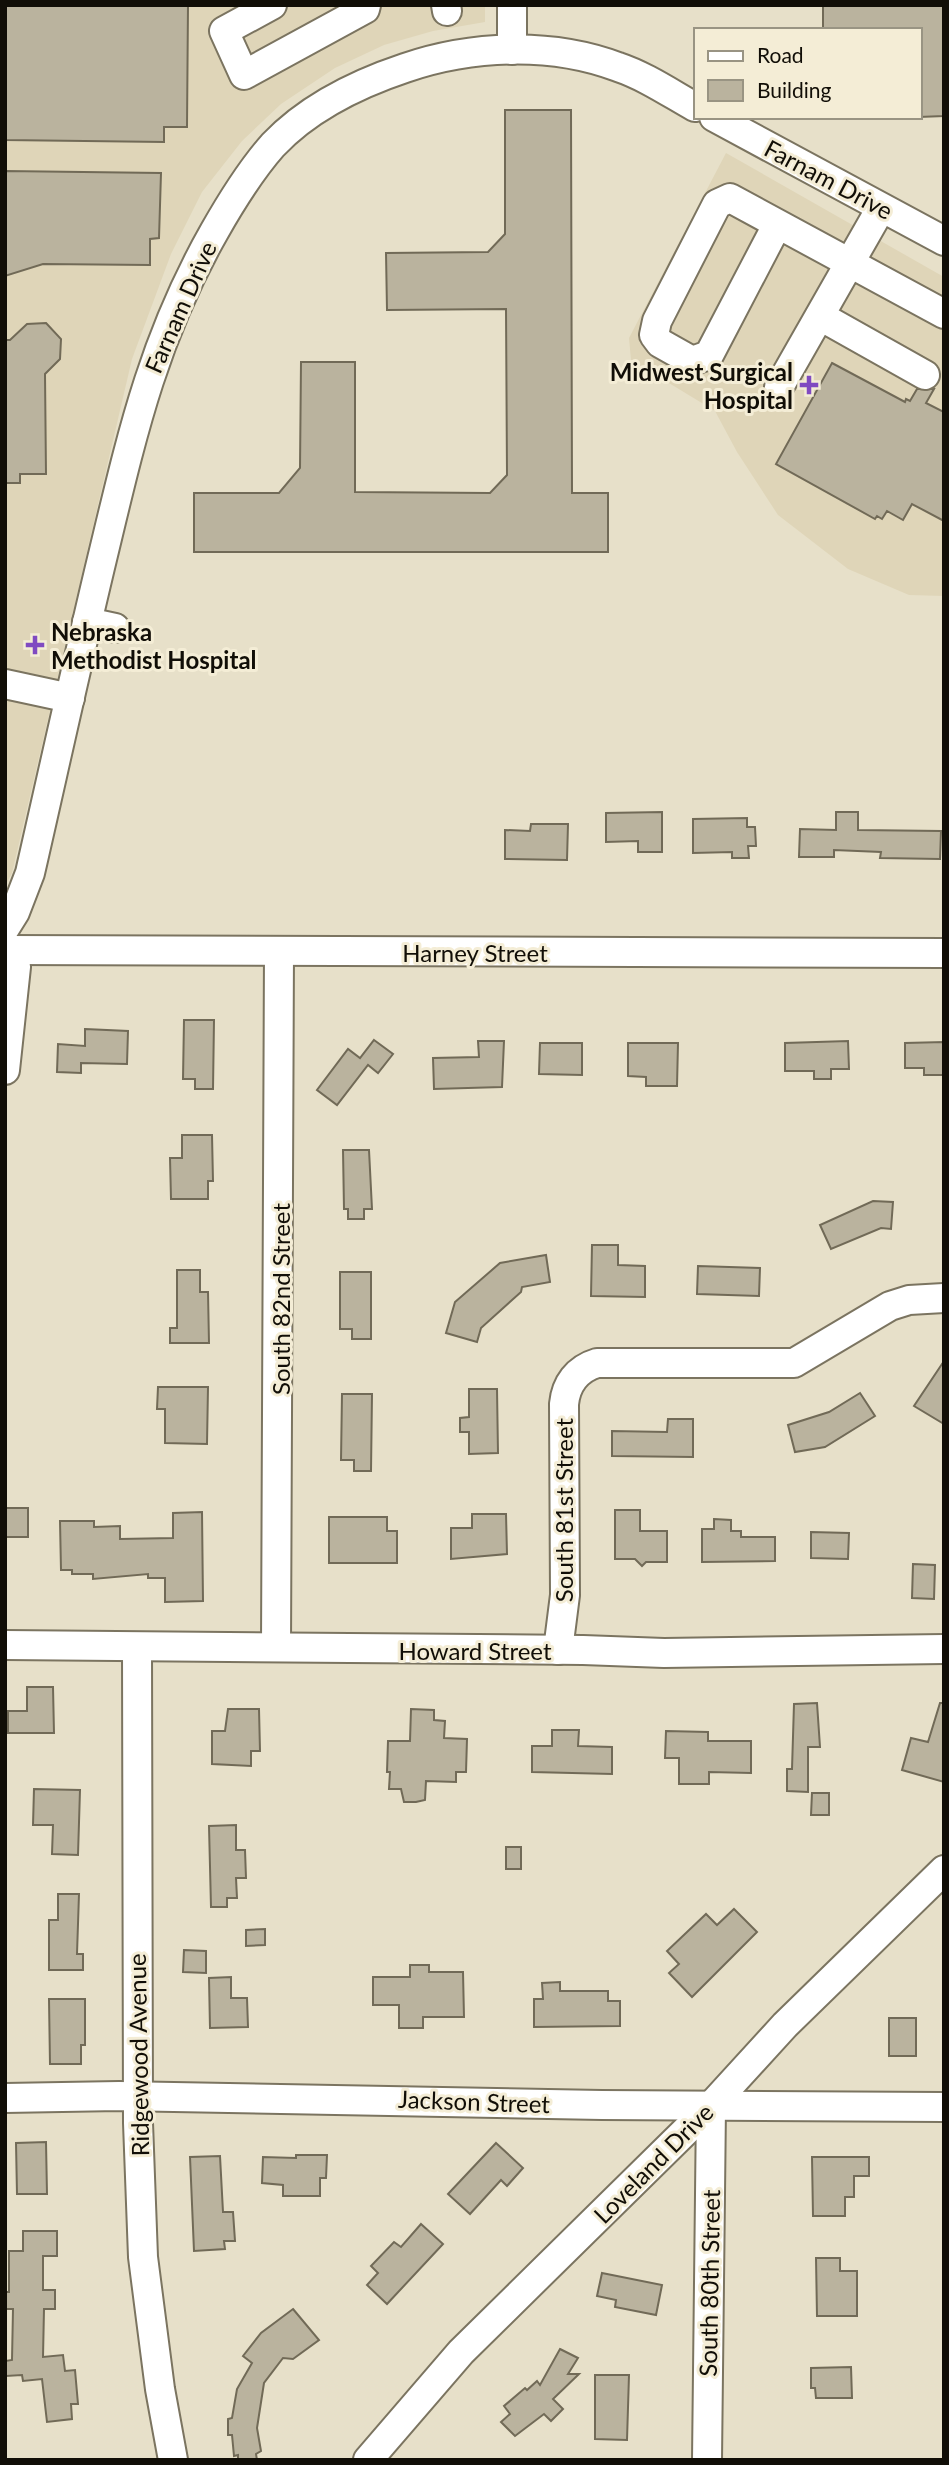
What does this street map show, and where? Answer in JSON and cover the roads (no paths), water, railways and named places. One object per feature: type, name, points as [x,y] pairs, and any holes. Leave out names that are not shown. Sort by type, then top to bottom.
[{"type":"street","points":[[272,5],[225,32],[244,75],[365,9],[366,5]]},
{"type":"street","points":[[512,5],[512,50]]},
{"type":"street","name":"Farnam Drive","points":[[5,928],[30,873],[142,395],[157,349],[200,256],[252,171],[273,145],[303,118],[372,79],[447,57],[512,50],[598,60],[621,67],[694,106]]},
{"type":"street","name":"Farnam Drive","points":[[718,119],[944,241]]},
{"type":"street","points":[[776,225],[709,355],[692,361],[660,343],[654,335],[657,321],[717,204],[730,198],[944,314]]},
{"type":"street","points":[[779,387],[881,208]]},
{"type":"street","points":[[820,316],[935,381]]},
{"type":"street","points":[[87,622],[115,628]]},
{"type":"street","points":[[5,684],[69,698]]},
{"type":"street","name":"Harney Street","points":[[5,950],[944,953]]},
{"type":"street","name":"South 82nd Street","points":[[276,1647],[279,951]]},
{"type":"street","points":[[5,960],[16,967],[5,1070]]},
{"type":"street","name":"South 81st Street","points":[[558,1650],[565,1595],[564,1404],[569,1385],[578,1374],[597,1363],[793,1363],[890,1306],[909,1300],[944,1298]]},
{"type":"street","name":"Howard Street","points":[[5,1645],[664,1653],[944,1649]]},
{"type":"street","name":"Ridgewood Avenue","points":[[137,1647],[138,2097],[143,2257],[160,2389],[173,2460]]},
{"type":"street","name":"Loveland Drive","points":[[368,2460],[461,2352],[711,2106],[793,2017],[944,1870]]},
{"type":"street","name":"Jackson Street","points":[[5,2098],[138,2097],[711,2106],[944,2106]]},
{"type":"street","name":"South 80th Street","points":[[708,2460],[711,2106]]},
{"type":"place","name":"Midwest Surgical Hospital","points":[[809,385]]},
{"type":"place","name":"Nebraska Methodist Hospital","points":[[35,645]]}]
